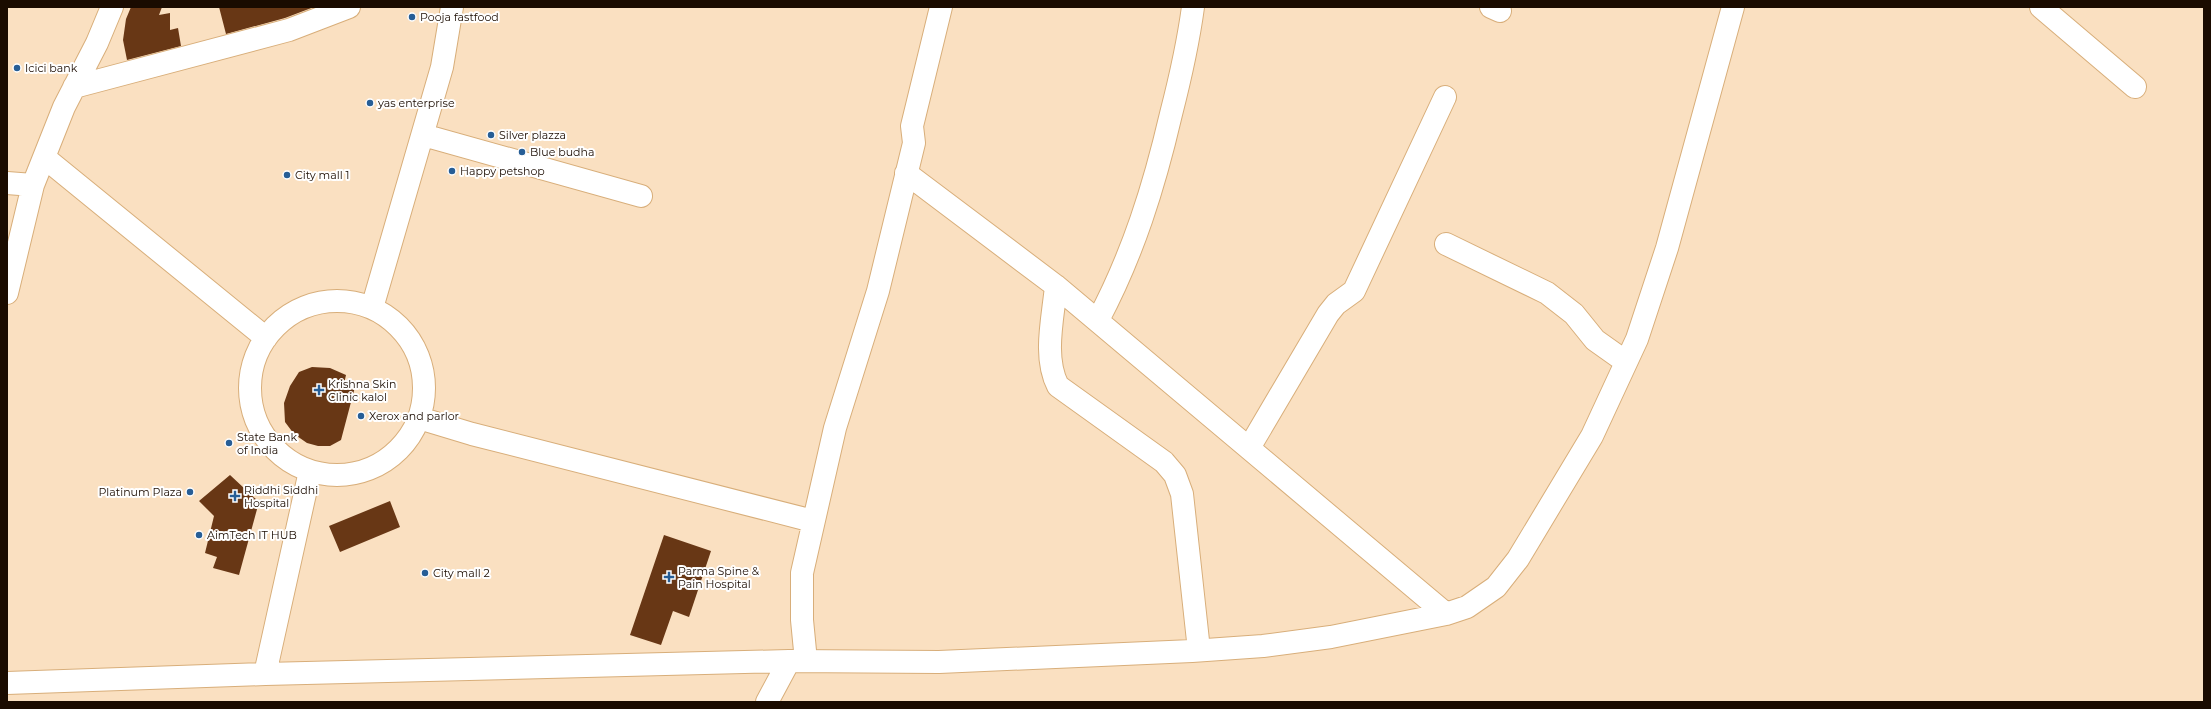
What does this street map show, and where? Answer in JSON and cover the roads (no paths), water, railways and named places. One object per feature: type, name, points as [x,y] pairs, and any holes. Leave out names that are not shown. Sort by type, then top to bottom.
[{"type":"street","points":[[7,293],[33,185],[64,107],[97,43],[112,7]]},
{"type":"street","points":[[74,87],[289,30],[349,7]]},
{"type":"street","points":[[372,308],[442,67],[452,7]]},
{"type":"street","points":[[766,702],[797,661],[802,620],[802,573],[813,521],[834,428],[878,291],[914,143],[912,126],[941,7]]},
{"type":"street","points":[[914,143],[923,130],[953,7]]},
{"type":"street","points":[[1098,320],[1119,281],[1159,165],[1188,45],[1194,7]]},
{"type":"street","points":[[7,682],[797,661],[939,662],[1199,650],[1263,646],[1331,637],[1446,614],[1467,607],[1482,598],[1508,573],[1592,436],[1626,362],[1636,339],[1667,248],[1733,7]]},
{"type":"street","points":[[2042,7],[2135,87]]},
{"type":"street","points":[[1249,448],[1325,319],[1336,304],[1354,291],[1445,97]]},
{"type":"street","points":[[423,135],[641,196]]},
{"type":"street","points":[[44,158],[266,338]]},
{"type":"street","points":[[906,173],[1056,286],[1098,320],[1446,614]]},
{"type":"street","points":[[7,183],[33,185]]},
{"type":"street","points":[[1446,244],[1547,293],[1574,314],[1595,340],[1626,362]]},
{"type":"street","points":[[1056,286],[1050,360],[1052,374],[1058,386],[1164,462],[1177,482],[1182,494],[1199,650]]},
{"type":"street","points":[[343,301],[372,308],[390,318],[405,333],[416,350],[423,372],[424,388],[419,418],[404,444],[382,464],[354,475],[324,475],[310,471],[296,466],[272,448],[256,423],[250,394],[253,364],[266,338],[287,316],[314,304],[343,301]]},
{"type":"street","points":[[419,418],[472,434],[813,521]]},
{"type":"street","points":[[265,674],[310,471]]},
{"type":"place","name":"Pooja fastfood","points":[[412,17]]},
{"type":"place","name":"Icici bank","points":[[17,68]]},
{"type":"place","name":"yas enterprise","points":[[370,103]]},
{"type":"place","name":"Silver plazza","points":[[491,135]]},
{"type":"place","name":"Blue budha","points":[[522,152]]},
{"type":"place","name":"Happy petshop","points":[[452,171]]},
{"type":"place","name":"City mall 1","points":[[287,175]]},
{"type":"place","name":"Krishna Skin Clinic kalol","points":[[319,390]]},
{"type":"place","name":"Xerox and parlor","points":[[361,416]]},
{"type":"place","name":"State Bank of India","points":[[229,443]]},
{"type":"place","name":"Platinum Plaza","points":[[190,492]]},
{"type":"place","name":"Riddhi Siddhi Hospital","points":[[235,496]]},
{"type":"place","name":"AimTech IT HUB","points":[[199,535]]},
{"type":"place","name":"City mall 2","points":[[425,573]]},
{"type":"place","name":"Parma Spine & Pain Hospital","points":[[669,577]]}]
